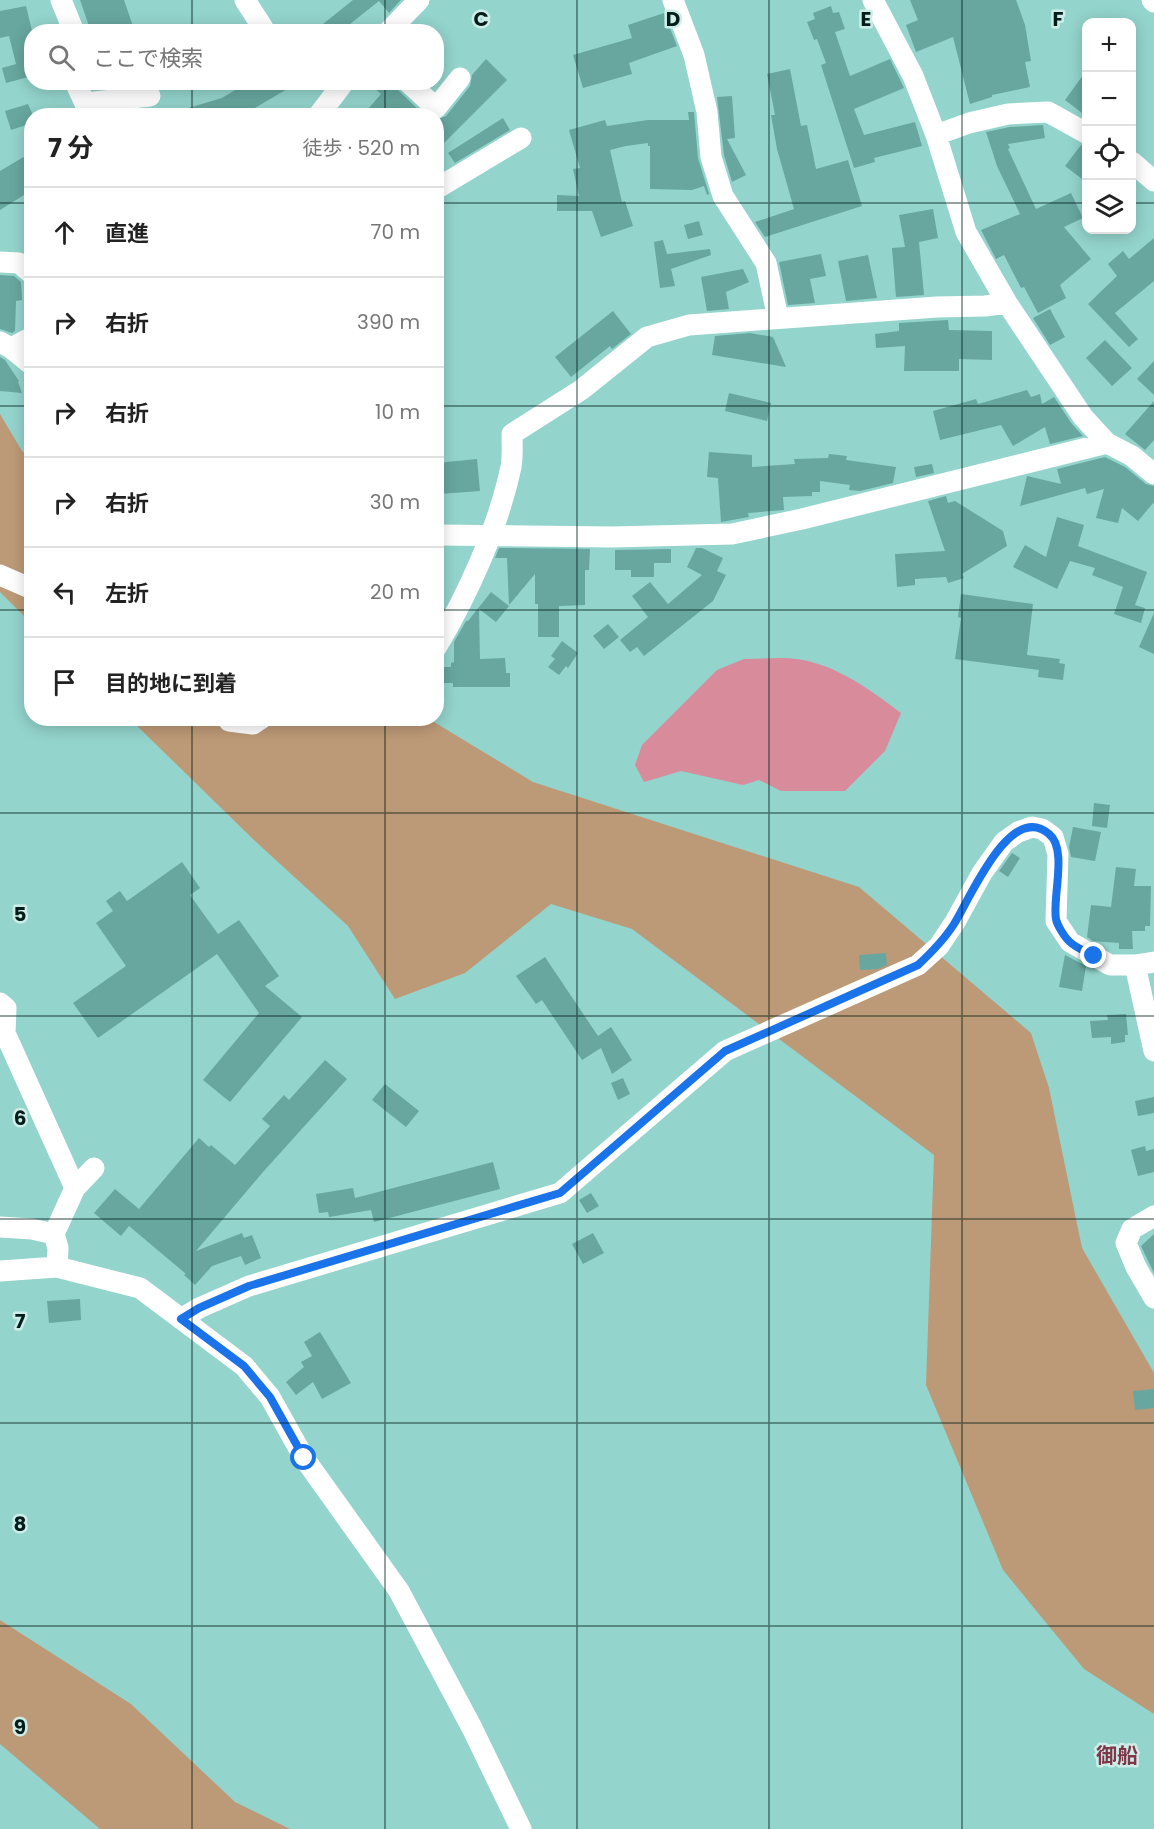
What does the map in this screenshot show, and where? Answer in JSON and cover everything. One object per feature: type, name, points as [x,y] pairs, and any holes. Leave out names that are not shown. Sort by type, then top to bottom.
[{"type":"street","points":[[61,0],[71,24]]},
{"type":"street","points":[[245,0],[260,24]]},
{"type":"street","points":[[396,24],[419,0]]},
{"type":"street","points":[[673,0],[694,55],[706,112],[711,157],[723,196],[766,263],[778,318]]},
{"type":"street","points":[[873,0],[914,75],[936,135],[966,232],[1007,303],[1083,417],[1107,443],[1152,468]]},
{"type":"street","points":[[417,90],[436,108],[460,78]]},
{"type":"street","points":[[79,90],[88,108]]},
{"type":"street","points":[[324,108],[338,90]]},
{"type":"street","points":[[93,108],[150,96]]},
{"type":"street","points":[[936,135],[969,123],[1008,114],[1048,112],[1082,131]]},
{"type":"street","points":[[444,184],[521,138]]},
{"type":"street","points":[[1136,166],[1154,181]]},
{"type":"street","points":[[0,262],[19,263],[24,267]]},
{"type":"street","points":[[444,635],[491,535],[511,465],[512,434],[581,390],[646,337],[689,326],[1007,303]]},
{"type":"street","points":[[6,345],[24,339]]},
{"type":"street","points":[[6,345],[24,359]]},
{"type":"street","points":[[444,535],[612,537],[732,534],[802,519],[1107,443]]},
{"type":"street","points":[[0,575],[24,586]]},
{"type":"street","points":[[181,1319],[199,1308],[249,1286],[560,1193],[725,1051],[918,965],[939,946],[982,873],[1004,842],[1024,828],[1042,829],[1053,837],[1058,854],[1056,921],[1070,942],[1110,964],[1145,964],[1154,1051]]},
{"type":"street","points":[[0,1003],[6,1008],[5,1033],[75,1188]]},
{"type":"street","points":[[57,1266],[58,1248],[54,1234],[75,1188],[94,1168]]},
{"type":"street","points":[[1154,1216],[1132,1229],[1126,1243],[1154,1298]]},
{"type":"street","points":[[0,1227],[32,1229],[54,1234]]},
{"type":"street","points":[[0,1271],[57,1266],[140,1288],[244,1366],[270,1397],[304,1458],[399,1591],[472,1728],[521,1829]]},
{"type":"shaded area","points":[[0,414],[24,453],[24,616],[0,592]]},
{"type":"shaded area","points":[[791,658],[812,662],[839,672],[865,687],[901,713],[885,751],[845,791],[781,791],[759,780],[743,785],[681,771],[644,782],[635,765],[642,745],[717,670],[744,659]]},
{"type":"shaded area","points":[[137,726],[441,726],[533,782],[859,887],[1031,1033],[1049,1088],[1082,1248],[1154,1373],[1154,1714],[1084,1669],[1003,1570],[926,1385],[934,1155],[632,929],[551,904],[465,973],[395,999],[348,926],[255,841]]},
{"type":"shaded area","points":[[0,1620],[131,1704],[235,1802],[290,1829],[100,1829],[0,1744]]},
{"type":"building","points":[[80,0],[124,0],[132,24],[88,24]]},
{"type":"building","points":[[353,0],[401,0],[389,13],[379,1],[350,24],[323,24]]},
{"type":"building","points":[[910,0],[1016,0],[1025,25],[1031,61],[1025,62],[1030,87],[992,95],[992,97],[970,104],[953,37],[916,52],[906,25],[918,20]]},
{"type":"building","points":[[26,6],[30,24],[24,24],[24,78],[6,83],[2,68],[16,64],[9,36],[0,38],[0,11]]},
{"type":"building","points":[[831,6],[833,13],[839,12],[845,29],[835,32],[850,76],[890,59],[904,88],[854,109],[864,135],[915,122],[922,146],[874,158],[875,162],[854,168],[821,65],[826,63],[817,39],[814,40],[807,22],[815,19],[813,13]]},
{"type":"building","points":[[664,13],[677,46],[629,63],[632,74],[583,88],[573,55],[632,38],[628,25]]},
{"type":"building","points":[[486,59],[507,80],[444,143],[444,117],[470,86],[472,75]]},
{"type":"building","points":[[790,69],[801,126],[807,125],[816,169],[848,160],[862,206],[765,237],[755,222],[794,209],[777,149],[771,115],[775,115],[767,74]]},
{"type":"building","points":[[1082,77],[1082,113],[1065,100]]},
{"type":"building","points":[[235,90],[285,90],[255,108],[188,108],[222,98]]},
{"type":"building","points":[[377,90],[399,90],[417,108],[369,108],[381,94]]},
{"type":"building","points":[[732,96],[735,138],[727,139],[746,175],[732,182],[724,155],[717,97]]},
{"type":"building","points":[[28,104],[30,108],[24,108],[24,126],[11,130],[5,111]]},
{"type":"building","points":[[688,112],[694,112],[698,158],[709,194],[707,195],[704,186],[692,190],[650,189],[650,146],[648,143],[610,150],[622,202],[625,201],[633,226],[601,237],[592,211],[557,211],[557,195],[579,196],[573,169],[580,168],[569,130],[605,120],[607,126],[648,120],[689,120]]},
{"type":"building","points":[[503,118],[510,130],[455,163],[448,153]]},
{"type":"building","points":[[1043,125],[1045,138],[1008,144],[1010,148],[1008,149],[1036,209],[1071,193],[1082,218],[1064,227],[1091,259],[1060,285],[1066,298],[1038,313],[1024,287],[1021,288],[1004,255],[996,259],[981,230],[1020,214],[997,166],[986,132],[1010,127]]},
{"type":"building","points":[[1081,145],[1082,145],[1082,179],[1065,166]]},
{"type":"building","points":[[24,157],[24,195],[0,210],[0,171]]},
{"type":"building","points":[[933,209],[938,238],[919,242],[924,295],[896,297],[892,248],[905,247],[899,215]]},
{"type":"building","points":[[699,221],[703,235],[688,239],[684,225]]},
{"type":"building","points":[[1154,238],[1154,281],[1115,313],[1138,339],[1129,347],[1088,304],[1117,276],[1108,264],[1123,251],[1129,259]]},
{"type":"building","points":[[663,240],[667,254],[710,249],[711,255],[671,269],[675,286],[660,288],[654,242]]},
{"type":"building","points":[[821,254],[826,276],[810,279],[815,303],[788,305],[779,262]]},
{"type":"building","points":[[868,255],[877,298],[846,301],[838,261]]},
{"type":"building","points":[[743,269],[749,282],[726,292],[729,309],[707,311],[701,277]]},
{"type":"building","points":[[0,275],[14,276],[21,282],[22,300],[16,301],[15,331],[12,333],[0,329]]},
{"type":"building","points":[[1050,309],[1065,337],[1050,345],[1033,318]]},
{"type":"building","points":[[613,311],[631,334],[612,349],[610,346],[571,377],[555,357]]},
{"type":"building","points":[[948,320],[949,330],[992,331],[992,360],[959,359],[959,371],[904,371],[905,346],[876,348],[875,334],[899,331],[899,323]]},
{"type":"building","points":[[750,333],[773,337],[786,367],[712,355],[715,336]]},
{"type":"building","points":[[1105,340],[1132,368],[1112,386],[1086,358]]},
{"type":"building","points":[[0,357],[5,360],[19,381],[22,393],[0,391]]},
{"type":"building","points":[[1154,361],[1154,395],[1137,379]]},
{"type":"building","points":[[1027,390],[1031,397],[1040,394],[1042,404],[1054,397],[1083,436],[1050,444],[1045,427],[1013,446],[1001,425],[940,440],[933,411],[976,399],[978,404]]},
{"type":"building","points":[[729,393],[771,403],[767,421],[725,411]]},
{"type":"building","points":[[1154,401],[1154,440],[1145,450],[1125,434]]},
{"type":"building","points":[[709,452],[752,455],[752,467],[795,464],[794,459],[828,458],[829,454],[847,456],[846,460],[896,467],[893,483],[860,491],[849,490],[850,485],[820,481],[820,492],[812,492],[812,496],[783,497],[784,510],[748,513],[749,517],[721,522],[718,478],[707,477]]},
{"type":"building","points":[[1105,457],[1125,467],[1146,484],[1154,486],[1154,502],[1138,521],[1122,508],[1118,523],[1096,518],[1104,489],[1087,494],[1085,488],[1020,506],[1027,476],[1061,484],[1057,469]]},
{"type":"building","points":[[477,459],[480,491],[444,494],[444,462]]},
{"type":"building","points":[[932,464],[934,473],[916,477],[914,467]]},
{"type":"building","points":[[946,496],[948,503],[955,501],[1003,531],[1007,546],[962,574],[964,578],[948,583],[946,577],[915,579],[915,585],[897,587],[895,554],[945,551],[928,501]]},
{"type":"building","points":[[1057,517],[1084,525],[1078,546],[1147,572],[1135,605],[1145,608],[1141,623],[1114,614],[1123,587],[1092,575],[1095,568],[1070,561],[1057,589],[1013,567],[1025,545],[1046,557]]},
{"type":"building","points":[[499,548],[590,549],[589,570],[585,570],[585,605],[559,606],[559,637],[538,637],[535,574],[509,605],[507,558],[495,558]]},
{"type":"building","points":[[696,548],[702,548],[723,558],[717,571],[726,575],[713,601],[644,656],[637,647],[630,652],[620,640],[648,617],[632,596],[650,582],[668,604],[702,575],[687,567]]},
{"type":"building","points":[[671,549],[671,563],[654,563],[654,577],[631,577],[631,570],[615,570],[615,550]]},
{"type":"building","points":[[491,592],[509,606],[496,622],[479,609],[480,659],[505,658],[506,673],[510,673],[510,687],[453,687],[453,683],[444,683],[444,667],[451,667],[451,663],[454,662],[454,642]]},
{"type":"building","points":[[961,594],[1033,604],[1027,655],[1060,659],[1059,663],[1065,664],[1063,680],[1038,677],[1039,670],[955,659],[961,618],[958,617]]},
{"type":"building","points":[[1154,613],[1154,654],[1139,647]]},
{"type":"building","points":[[608,624],[619,637],[604,649],[593,636]]},
{"type":"building","points":[[562,641],[578,653],[568,668],[566,666],[559,675],[548,667],[555,659],[551,656]]},
{"type":"building","points":[[1094,803],[1110,805],[1107,828],[1092,826]]},
{"type":"building","points":[[1073,827],[1101,832],[1095,861],[1071,857],[1069,847]]},
{"type":"building","points":[[1012,853],[1020,858],[1008,877],[999,871]]},
{"type":"building","points":[[182,862],[200,888],[190,895],[218,934],[239,920],[279,976],[265,986],[302,1017],[230,1102],[203,1080],[259,1013],[217,954],[98,1038],[73,1003],[126,966],[96,923],[113,911],[106,901],[120,891],[127,901]]},
{"type":"building","points":[[1116,867],[1136,869],[1134,886],[1151,886],[1150,926],[1145,926],[1145,931],[1132,931],[1133,949],[1119,949],[1119,943],[1093,941],[1087,937],[1091,905],[1111,907]]},
{"type":"building","points":[[886,953],[887,965],[878,969],[860,970],[859,955]]},
{"type":"building","points":[[1065,955],[1086,966],[1082,991],[1059,987]]},
{"type":"building","points":[[545,957],[598,1036],[611,1027],[632,1060],[612,1074],[601,1048],[582,1060],[542,1000],[536,1004],[516,976]]},
{"type":"building","points":[[1126,1014],[1128,1035],[1125,1035],[1125,1042],[1111,1044],[1111,1037],[1092,1038],[1090,1021],[1108,1020],[1107,1015]]},
{"type":"building","points":[[325,1060],[347,1079],[196,1251],[242,1233],[244,1238],[252,1235],[261,1258],[245,1265],[241,1256],[212,1266],[195,1285],[184,1275],[186,1274],[129,1226],[121,1236],[94,1213],[115,1189],[139,1209],[199,1138],[235,1165],[270,1126],[262,1119],[284,1095],[289,1100]]},
{"type":"building","points":[[623,1078],[630,1094],[618,1100],[611,1083]]},
{"type":"building","points":[[385,1084],[419,1111],[406,1127],[372,1100]]},
{"type":"building","points":[[1154,1097],[1154,1113],[1138,1116],[1135,1101]]},
{"type":"building","points":[[1145,1146],[1146,1151],[1154,1149],[1154,1172],[1138,1176],[1131,1150]]},
{"type":"building","points":[[493,1162],[500,1189],[374,1222],[371,1210],[329,1217],[328,1212],[319,1213],[316,1194],[353,1188],[355,1198]]},
{"type":"building","points":[[591,1193],[599,1206],[587,1213],[579,1200]]},
{"type":"building","points":[[593,1233],[604,1253],[583,1264],[572,1244]]},
{"type":"building","points":[[1154,1234],[1154,1273],[1141,1246]]},
{"type":"building","points":[[80,1299],[81,1320],[49,1323],[47,1301]]},
{"type":"building","points":[[320,1332],[351,1383],[322,1399],[313,1382],[296,1395],[286,1382],[304,1367],[301,1362],[312,1356],[304,1342]]},
{"type":"building","points":[[1154,1389],[1154,1408],[1135,1410],[1133,1391]]},
{"type":"district","name":"御船","points":[[1117,1755]]},
{"type":"route","points":[[304,1458],[270,1397],[244,1366],[181,1319],[199,1308],[249,1286],[560,1193],[725,1051],[918,965],[939,946],[982,873],[1004,842],[1024,828],[1042,829],[1053,837],[1058,854],[1056,921],[1070,942],[1094,956]]}]
